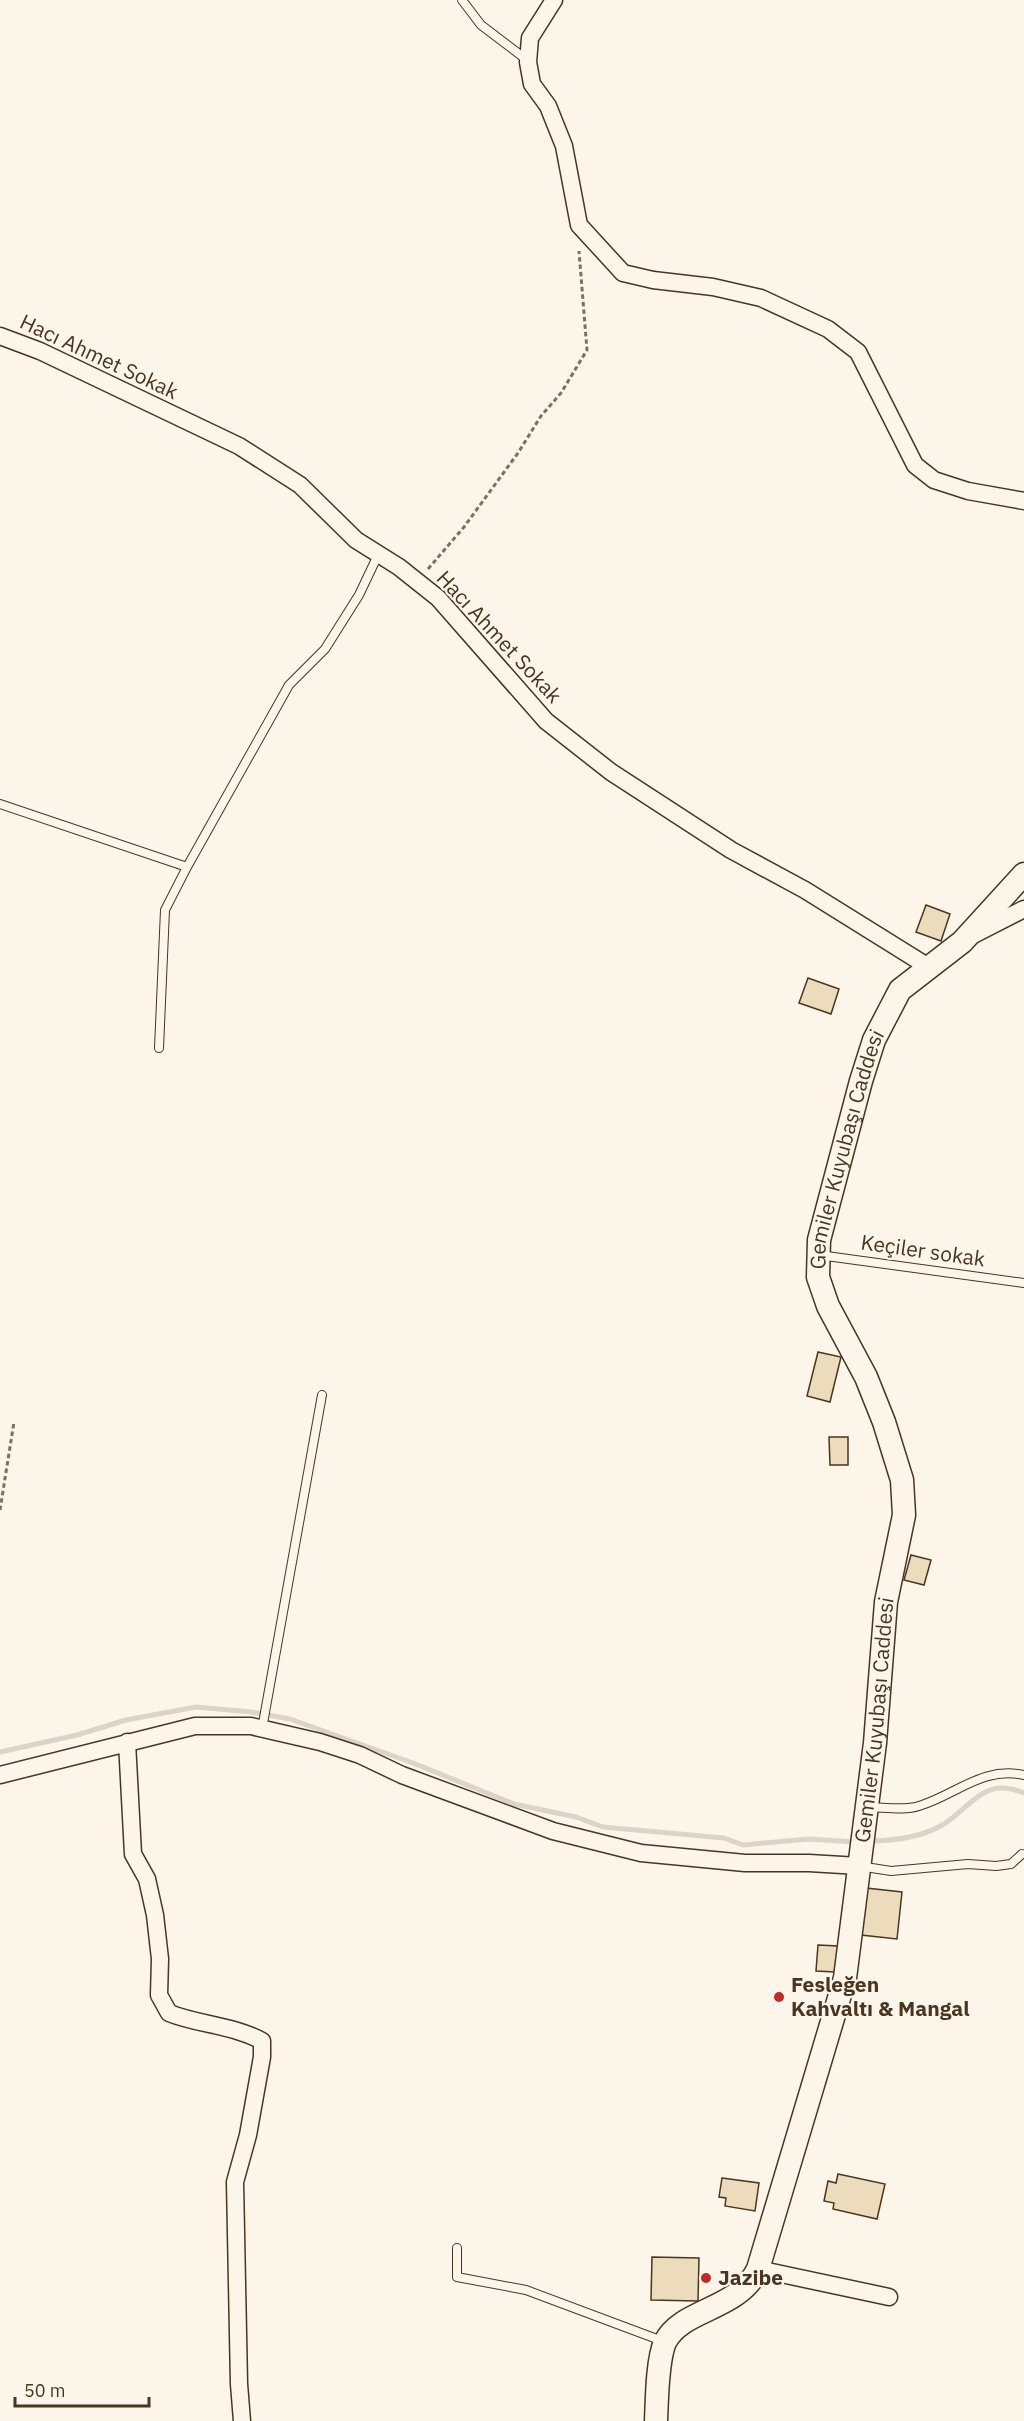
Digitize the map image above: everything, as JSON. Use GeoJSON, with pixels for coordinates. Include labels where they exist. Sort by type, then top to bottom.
{"type":"FeatureCollection","features":[{"type":"Feature","properties":{"kind":"street"},"geometry":{"type":"LineString","coordinates":[[554,0],[530,38],[528,62],[532,84],[548,106],[564,146],[579,225],[623,273],[653,280],[713,287],[761,298],[828,329],[858,352],[915,465],[934,480],[968,491],[1024,501]]}},
{"type":"Feature","properties":{"kind":"street","name":"Hacı Ahmet Sokak"},"geometry":{"type":"LineString","coordinates":[[0,336],[40,351],[239,446],[300,485],[356,540],[438,598],[546,721],[612,772],[731,850],[805,890],[927,966]]}},
{"type":"Feature","properties":{"kind":"street"},"geometry":{"type":"LineString","coordinates":[[962,942],[1024,874]]}},
{"type":"Feature","properties":{"kind":"street"},"geometry":{"type":"LineString","coordinates":[[927,966],[962,942],[1024,909]]}},
{"type":"Feature","properties":{"kind":"street","name":"Gemiler Kuyubaşı Caddesi"},"geometry":{"type":"LineString","coordinates":[[666,2342],[675,2329],[741,2292],[752,2282],[758,2269],[845,1978],[867,1807],[886,1602],[904,1515],[904,1497],[896,1456],[884,1422],[866,1377],[828,1306],[818,1277],[817,1255],[861,1081],[874,1040],[900,990],[927,966]]}},
{"type":"Feature","properties":{"kind":"street"},"geometry":{"type":"LineString","coordinates":[[0,1775],[195,1726],[263,1728],[360,1755],[402,1775],[553,1831],[641,1853],[745,1863],[860,1863]]}},
{"type":"Feature","properties":{"kind":"street"},"geometry":{"type":"LineString","coordinates":[[127,1742],[133,1854],[147,1879],[155,1915],[160,1959],[159,1995],[169,2013],[187,2020],[244,2031],[262,2040],[262,2057],[248,2136],[235,2182],[239,2384],[242,2421]]}},
{"type":"Feature","properties":{"kind":"street"},"geometry":{"type":"LineString","coordinates":[[758,2269],[889,2297]]}},
{"type":"Feature","properties":{"kind":"street"},"geometry":{"type":"LineString","coordinates":[[656,2421],[662,2356],[666,2342]]}},
{"type":"Feature","properties":{"kind":"lane"},"geometry":{"type":"LineString","coordinates":[[462,0],[481,25],[528,62]]}},
{"type":"Feature","properties":{"kind":"lane"},"geometry":{"type":"LineString","coordinates":[[159,1048],[165,910],[289,686],[325,649],[359,594],[378,555]]}},
{"type":"Feature","properties":{"kind":"lane"},"geometry":{"type":"LineString","coordinates":[[0,804],[187,867]]}},
{"type":"Feature","properties":{"kind":"lane","name":"Keçiler sokak"},"geometry":{"type":"LineString","coordinates":[[817,1255],[1024,1283]]}},
{"type":"Feature","properties":{"kind":"lane"},"geometry":{"type":"LineString","coordinates":[[263,1728],[322,1395]]}},
{"type":"Feature","properties":{"kind":"lane"},"geometry":{"type":"LineString","coordinates":[[867,1807],[915,1808],[939,1799],[967,1782],[996,1772],[1024,1775]]}},
{"type":"Feature","properties":{"kind":"lane"},"geometry":{"type":"LineString","coordinates":[[860,1863],[891,1871],[968,1864],[996,1866],[1011,1864],[1022,1854]]}},
{"type":"Feature","properties":{"kind":"lane"},"geometry":{"type":"LineString","coordinates":[[457,2248],[457,2277],[526,2290],[666,2342]]}},
{"type":"Feature","properties":{"kind":"path"},"geometry":{"type":"LineString","coordinates":[[417,581],[464,527],[518,453],[541,416],[561,393],[587,350],[580,283],[579,225]]}},
{"type":"Feature","properties":{"kind":"path"},"geometry":{"type":"LineString","coordinates":[[0,1510],[14,1422]]}},
{"type":"Feature","properties":{"kind":"building"},"geometry":{"type":"Polygon","coordinates":[[[926,905],[950,914],[941,941],[916,932],[926,905]]]}},
{"type":"Feature","properties":{"kind":"building"},"geometry":{"type":"Polygon","coordinates":[[[808,978],[839,989],[831,1014],[799,1003],[808,978]]]}},
{"type":"Feature","properties":{"kind":"building"},"geometry":{"type":"Polygon","coordinates":[[[818,1352],[841,1357],[830,1402],[807,1396],[818,1352]]]}},
{"type":"Feature","properties":{"kind":"building"},"geometry":{"type":"Polygon","coordinates":[[[829,1437],[848,1437],[848,1465],[830,1465],[829,1437]]]}},
{"type":"Feature","properties":{"kind":"building"},"geometry":{"type":"Polygon","coordinates":[[[911,1555],[931,1560],[924,1585],[904,1580],[911,1555]]]}},
{"type":"Feature","properties":{"kind":"building"},"geometry":{"type":"Polygon","coordinates":[[[866,1888],[902,1892],[897,1939],[861,1935],[866,1888]]]}},
{"type":"Feature","properties":{"kind":"building"},"geometry":{"type":"Polygon","coordinates":[[[818,1945],[838,1946],[835,1972],[816,1971],[818,1945]]]}},
{"type":"Feature","properties":{"kind":"building"},"geometry":{"type":"Polygon","coordinates":[[[838,2174],[885,2184],[877,2219],[833,2209],[834,2203],[824,2201],[828,2181],[836,2183],[838,2174]]]}},
{"type":"Feature","properties":{"kind":"building"},"geometry":{"type":"Polygon","coordinates":[[[722,2178],[759,2183],[755,2211],[725,2206],[726,2198],[719,2197],[722,2178]]]}},
{"type":"Feature","properties":{"kind":"building"},"geometry":{"type":"Polygon","coordinates":[[[652,2257],[699,2258],[698,2301],[651,2300],[652,2257]]]}},
{"type":"Feature","properties":{"kind":"waterway"},"geometry":{"type":"LineString","coordinates":[[0,1752],[77,1735],[126,1720],[196,1707],[251,1712],[290,1719],[413,1763],[514,1804],[576,1817],[603,1827],[724,1838],[743,1845],[809,1839],[855,1842]]}},
{"type":"Feature","properties":{"kind":"waterway"},"geometry":{"type":"LineString","coordinates":[[868,1841],[907,1838],[926,1833],[944,1824],[988,1791],[999,1788],[1024,1793]]}},
{"type":"Feature","properties":{"kind":"place","name":"Fesleğen Kahvaltı & Mangal"},"geometry":{"type":"Point","coordinates":[779,1997]}},
{"type":"Feature","properties":{"kind":"place","name":"Jazibe"},"geometry":{"type":"Point","coordinates":[706,2278]}}]}
